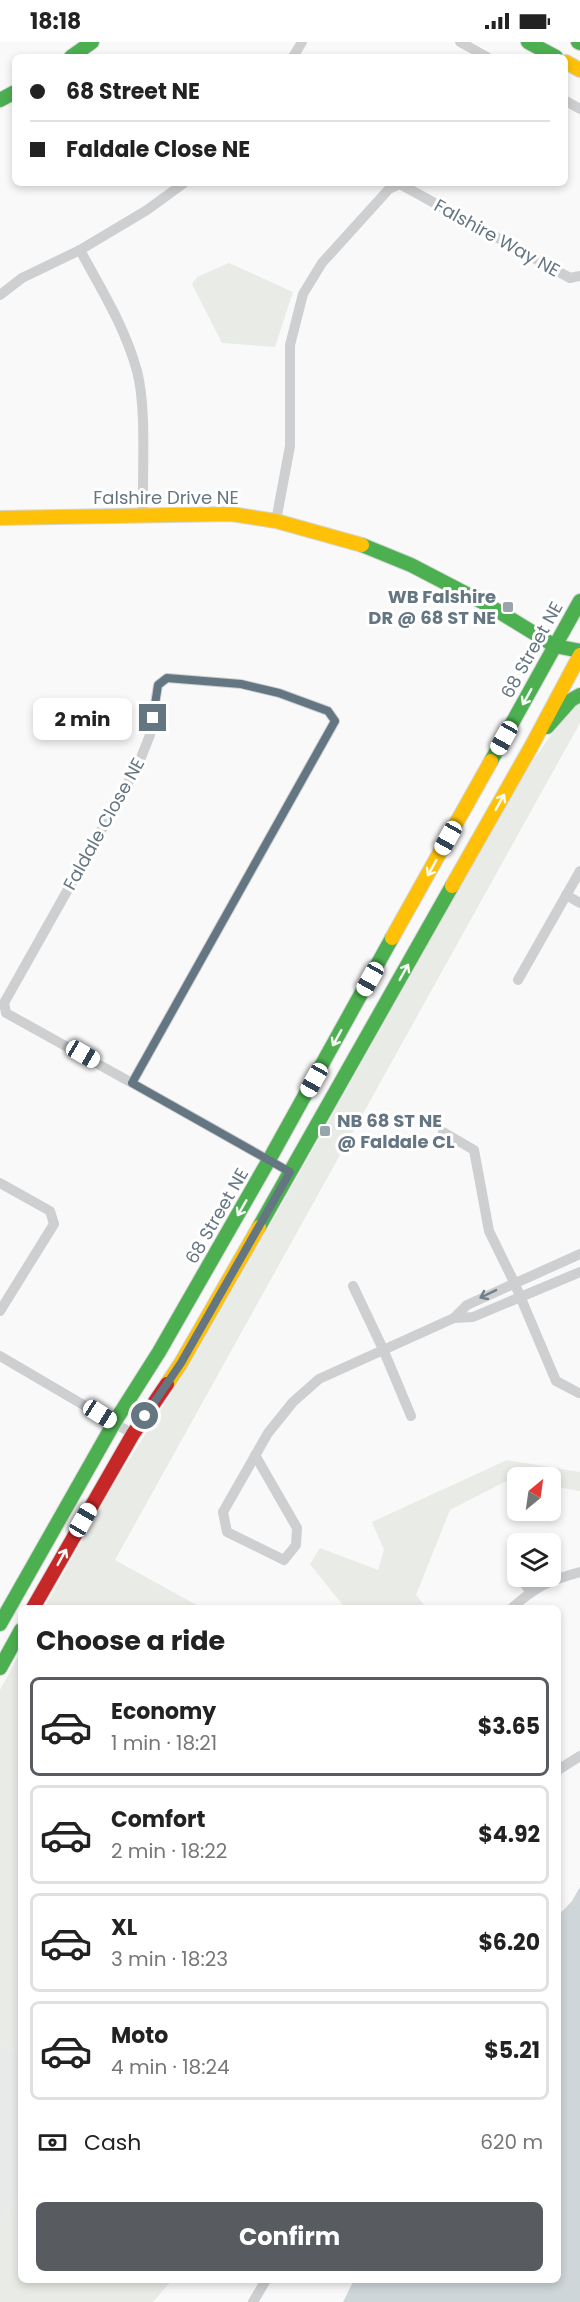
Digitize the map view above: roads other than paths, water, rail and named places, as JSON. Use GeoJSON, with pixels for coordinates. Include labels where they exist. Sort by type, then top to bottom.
{"type":"FeatureCollection","features":[{"type":"Feature","properties":{"kind":"main road"},"geometry":{"type":"LineString","coordinates":[[75,54],[92,42]]}},
{"type":"Feature","properties":{"kind":"main road"},"geometry":{"type":"LineString","coordinates":[[528,42],[550,54]]}},
{"type":"Feature","properties":{"kind":"main road","name":"Falshire Drive NE"},"geometry":{"type":"LineString","coordinates":[[0,518],[231,514],[276,521],[358,543],[411,565],[488,605],[555,646]]}},
{"type":"Feature","properties":{"kind":"main road","name":"68 Street NE"},"geometry":{"type":"LineString","coordinates":[[0,1624],[114,1423],[159,1352],[269,1160],[580,602]]}},
{"type":"Feature","properties":{"kind":"main road"},"geometry":{"type":"LineString","coordinates":[[35,1605],[133,1434],[181,1363],[576,671],[580,653],[555,646]]}},
{"type":"Feature","properties":{"kind":"main road"},"geometry":{"type":"LineString","coordinates":[[555,646],[576,671]]}},
{"type":"Feature","properties":{"kind":"main road"},"geometry":{"type":"LineString","coordinates":[[531,747],[563,709],[580,695]]}},
{"type":"Feature","properties":{"kind":"main road"},"geometry":{"type":"LineString","coordinates":[[0,1668],[18,1635]]}},
{"type":"Feature","properties":{"kind":"street"},"geometry":{"type":"LineString","coordinates":[[460,42],[482,54]]}},
{"type":"Feature","properties":{"kind":"street"},"geometry":{"type":"LineString","coordinates":[[0,296],[22,278],[80,250],[147,210],[180,186]]}},
{"type":"Feature","properties":{"kind":"street","name":"Falshire Way NE"},"geometry":{"type":"LineString","coordinates":[[276,521],[290,446],[290,345],[303,294],[322,263],[389,189],[396,186]]}},
{"type":"Feature","properties":{"kind":"street","name":"Falshire Way NE"},"geometry":{"type":"LineString","coordinates":[[404,186],[570,278],[580,276]]}},
{"type":"Feature","properties":{"kind":"street"},"geometry":{"type":"LineString","coordinates":[[80,250],[128,343],[137,373],[142,415],[142,514]]}},
{"type":"Feature","properties":{"kind":"street","name":"Faldale Close NE"},"geometry":{"type":"LineString","coordinates":[[132,1083],[335,721],[328,711],[279,693],[241,684],[167,678],[158,685],[150,735],[138,765],[4,1003],[6,1012],[132,1083],[269,1160],[290,1172]]}},
{"type":"Feature","properties":{"kind":"street"},"geometry":{"type":"LineString","coordinates":[[518,980],[580,871]]}},
{"type":"Feature","properties":{"kind":"street"},"geometry":{"type":"LineString","coordinates":[[567,895],[580,903]]}},
{"type":"Feature","properties":{"kind":"street"},"geometry":{"type":"LineString","coordinates":[[443,1132],[474,1150],[489,1231],[518,1289],[556,1381],[579,1393]]}},
{"type":"Feature","properties":{"kind":"street"},"geometry":{"type":"LineString","coordinates":[[0,1183],[50,1210],[54,1224],[0,1311]]}},
{"type":"Feature","properties":{"kind":"street"},"geometry":{"type":"LineString","coordinates":[[255,1455],[297,1528],[296,1545],[284,1560],[227,1532],[223,1512],[255,1455],[268,1433],[293,1402],[319,1379],[383,1348],[454,1318],[473,1317],[580,1254]]}},
{"type":"Feature","properties":{"kind":"street"},"geometry":{"type":"LineString","coordinates":[[454,1318],[467,1305],[580,1272]]}},
{"type":"Feature","properties":{"kind":"street"},"geometry":{"type":"LineString","coordinates":[[353,1286],[383,1348],[411,1416]]}},
{"type":"Feature","properties":{"kind":"street"},"geometry":{"type":"LineString","coordinates":[[0,1356],[133,1434]]}},
{"type":"Feature","properties":{"kind":"street"},"geometry":{"type":"LineString","coordinates":[[515,1605],[530,1591],[549,1581],[580,1572]]}},
{"type":"Feature","properties":{"kind":"street"},"geometry":{"type":"LineString","coordinates":[[527,1587],[530,1591]]}},
{"type":"Feature","properties":{"kind":"street"},"geometry":{"type":"LineString","coordinates":[[561,1768],[580,1756]]}},
{"type":"Feature","properties":{"kind":"street"},"geometry":{"type":"LineString","coordinates":[[253,2302],[264,2283]]}},
{"type":"Feature","properties":{"kind":"place","name":"WB Falshire DR @ 68 ST NE"},"geometry":{"type":"Point","coordinates":[508,607]}},
{"type":"Feature","properties":{"kind":"place","name":"NB 68 ST NE @ Faldale CL"},"geometry":{"type":"Point","coordinates":[325,1131]}}]}
